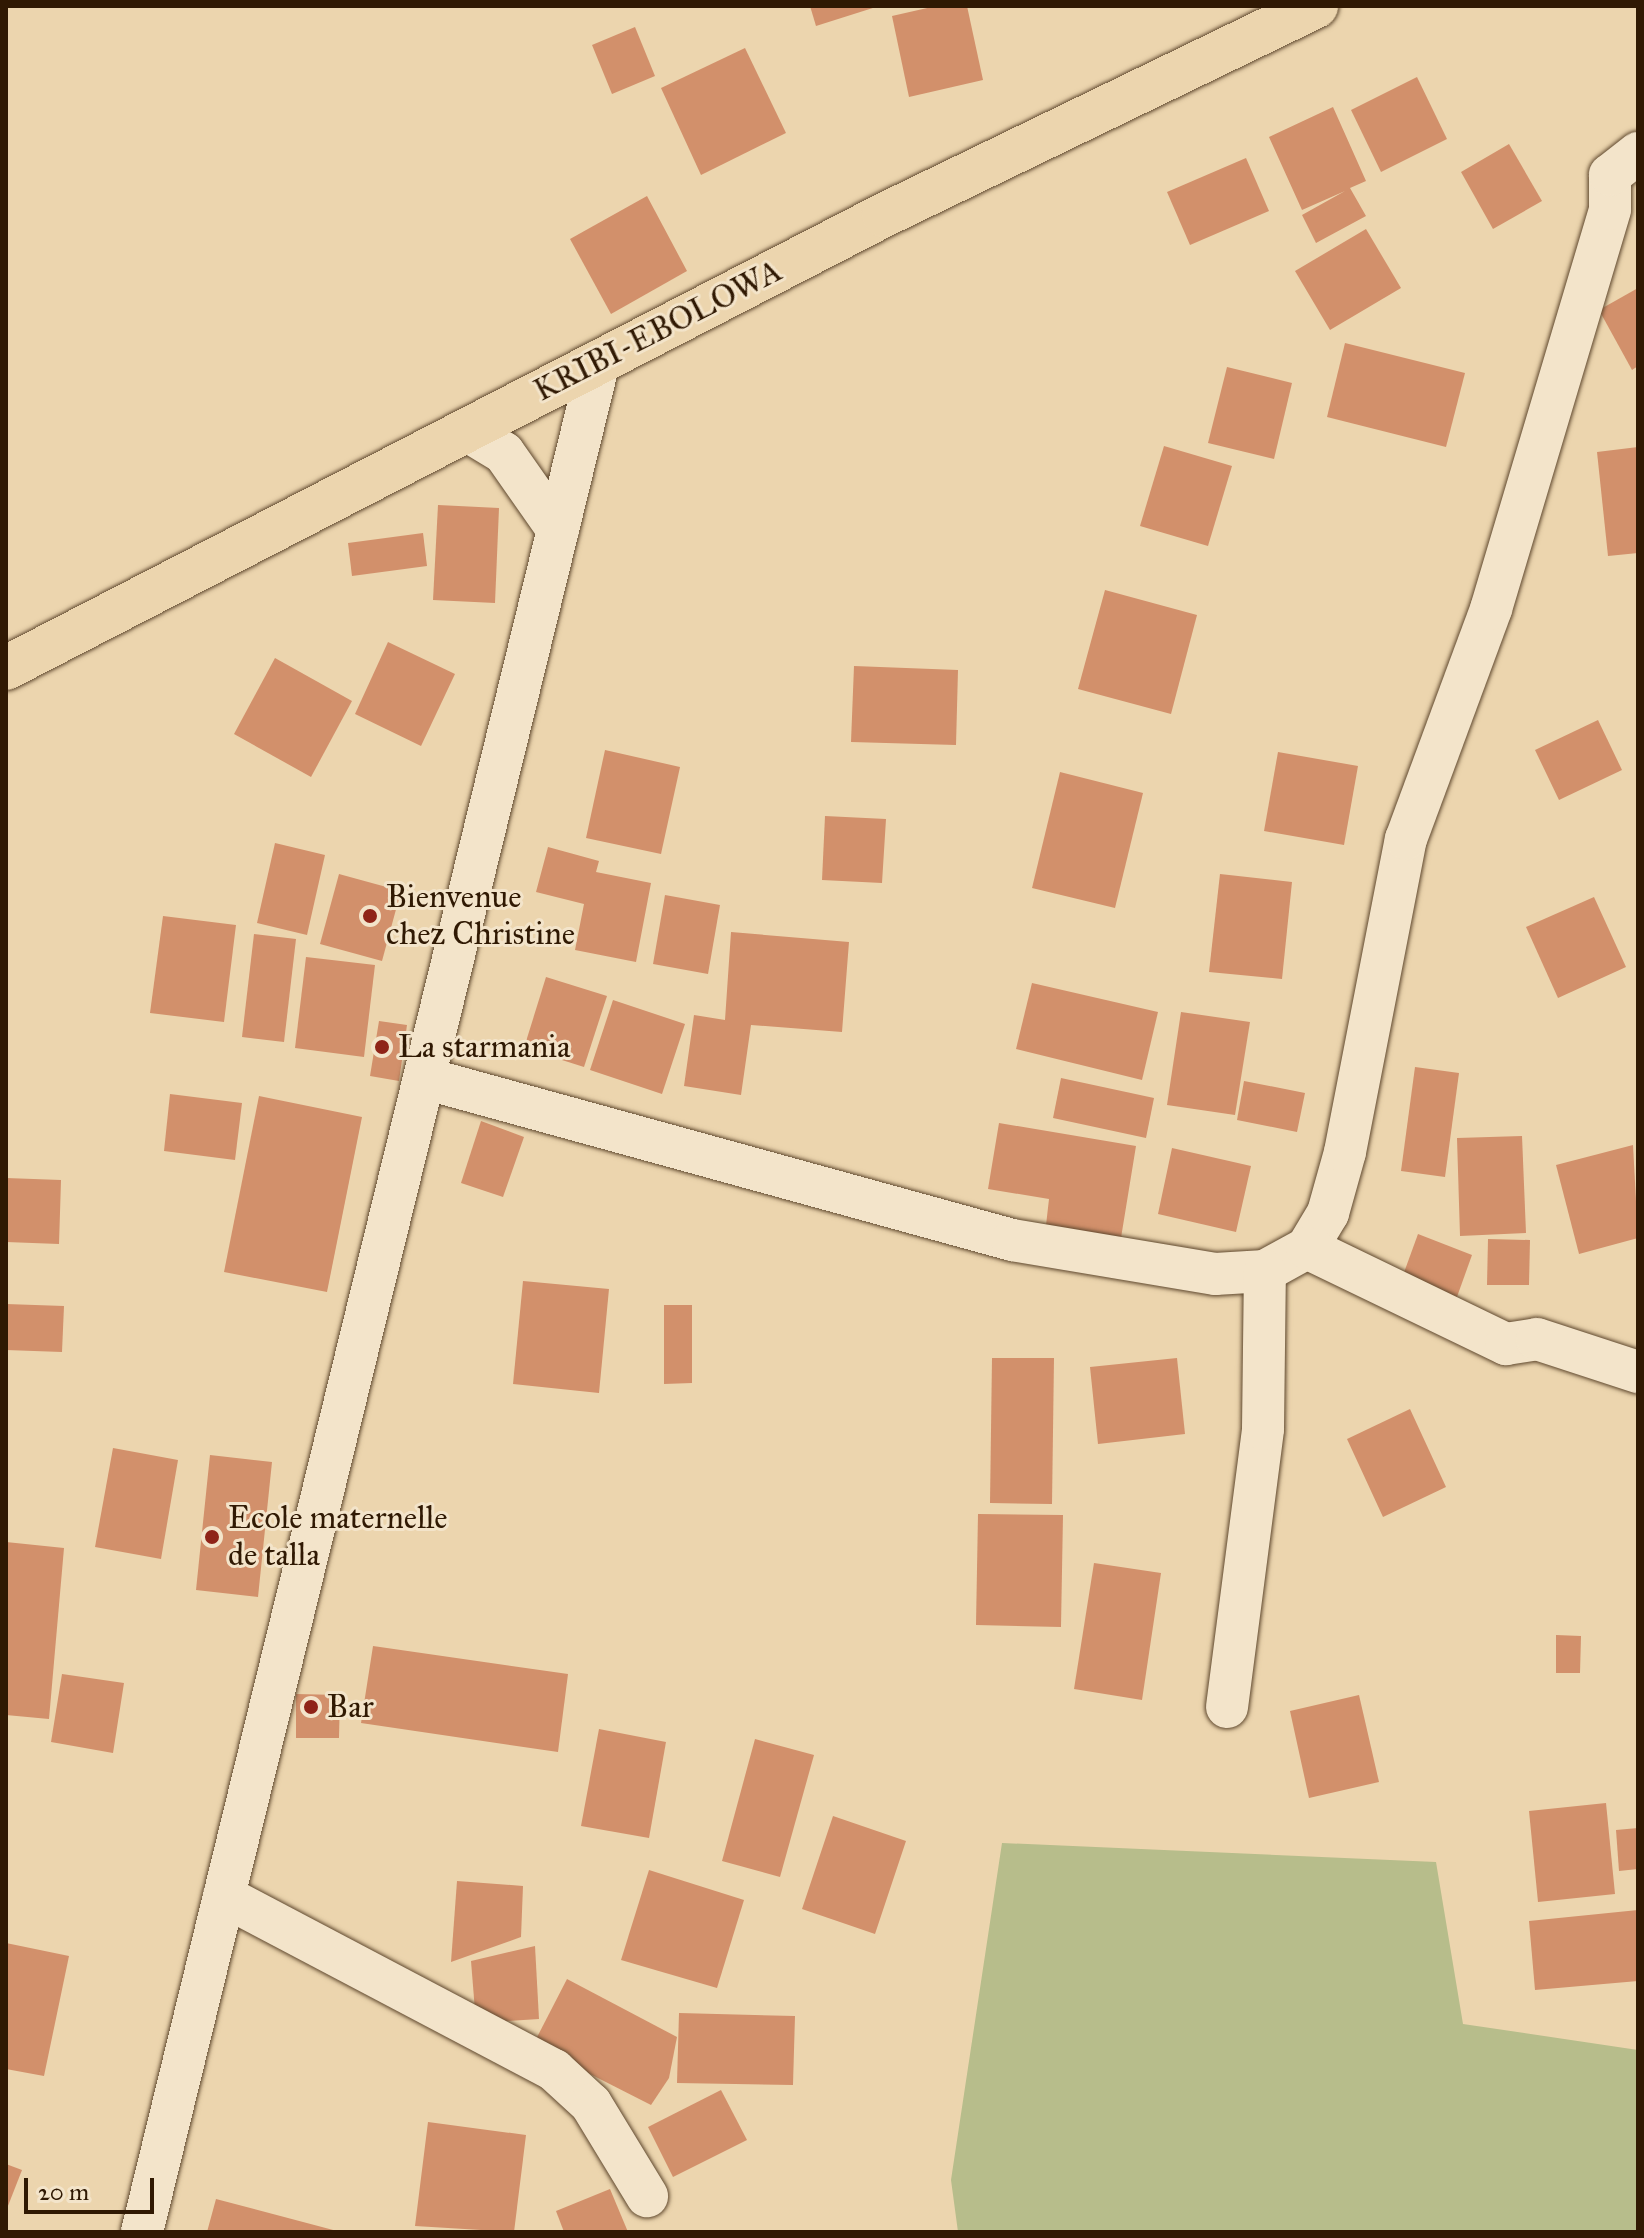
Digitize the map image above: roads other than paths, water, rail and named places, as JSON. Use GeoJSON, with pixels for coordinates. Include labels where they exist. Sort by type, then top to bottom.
{"type":"FeatureCollection","features":[{"type":"Feature","properties":{"kind":"highway","name":"KRIBI-EBOLOWA"},"geometry":{"type":"LineString","coordinates":[[6,668],[599,361],[1316,6]]}},
{"type":"Feature","properties":{"kind":"street"},"geometry":{"type":"LineString","coordinates":[[424,1078],[1012,1240],[1215,1274],[1265,1271],[1307,1248],[1328,1213],[1345,1152],[1406,839],[1491,609],[1610,209],[1610,175],[1638,153]]}},
{"type":"Feature","properties":{"kind":"street"},"geometry":{"type":"LineString","coordinates":[[142,2232],[599,361]]}},
{"type":"Feature","properties":{"kind":"street"},"geometry":{"type":"LineString","coordinates":[[466,430],[504,453],[558,530]]}},
{"type":"Feature","properties":{"kind":"street"},"geometry":{"type":"LineString","coordinates":[[1307,1248],[1506,1344],[1537,1339],[1638,1372]]}},
{"type":"Feature","properties":{"kind":"street"},"geometry":{"type":"LineString","coordinates":[[1227,1707],[1263,1429],[1265,1271]]}},
{"type":"Feature","properties":{"kind":"street"},"geometry":{"type":"LineString","coordinates":[[224,1896],[554,2070],[591,2104],[647,2196]]}},
{"type":"Feature","properties":{"kind":"place","name":"Bienvenue chez Christine"},"geometry":{"type":"Point","coordinates":[370,916]}},
{"type":"Feature","properties":{"kind":"place","name":"La starmania"},"geometry":{"type":"Point","coordinates":[382,1047]}},
{"type":"Feature","properties":{"kind":"place","name":"Ecole maternelle de talla"},"geometry":{"type":"Point","coordinates":[212,1537]}},
{"type":"Feature","properties":{"kind":"place","name":"Bar"},"geometry":{"type":"Point","coordinates":[311,1707]}}]}
